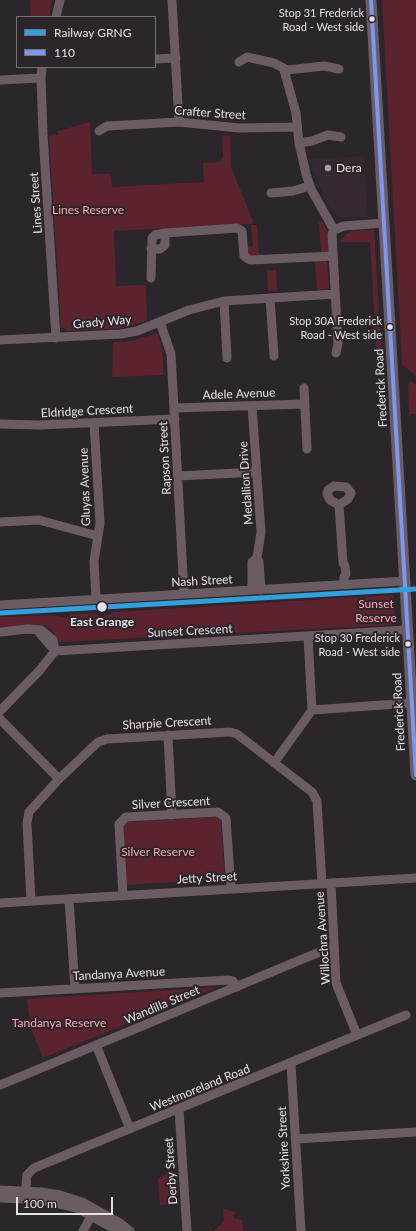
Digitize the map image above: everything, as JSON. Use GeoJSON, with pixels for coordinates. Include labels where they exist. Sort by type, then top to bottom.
{"type":"FeatureCollection","features":[{"type":"Feature","properties":{"kind":"main road","name":"Frederick Road"},"geometry":{"type":"LineString","coordinates":[[371,0],[416,773]]}},
{"type":"Feature","properties":{"kind":"street"},"geometry":{"type":"LineString","coordinates":[[56,16],[60,0]]}},
{"type":"Feature","properties":{"kind":"street"},"geometry":{"type":"LineString","coordinates":[[172,0],[179,122]]}},
{"type":"Feature","properties":{"kind":"street"},"geometry":{"type":"LineString","coordinates":[[239,62],[248,57],[274,64],[284,70],[324,66],[339,69]]}},
{"type":"Feature","properties":{"kind":"street"},"geometry":{"type":"LineString","coordinates":[[156,59],[176,58]]}},
{"type":"Feature","properties":{"kind":"street","name":"Lines Street"},"geometry":{"type":"LineString","coordinates":[[42,68],[41,78],[56,338]]}},
{"type":"Feature","properties":{"kind":"street"},"geometry":{"type":"LineString","coordinates":[[284,70],[296,113],[299,143],[310,186],[334,230],[332,234],[338,344],[336,353]]}},
{"type":"Feature","properties":{"kind":"street"},"geometry":{"type":"LineString","coordinates":[[0,80],[41,78]]}},
{"type":"Feature","properties":{"kind":"street","name":"Crafter Street"},"geometry":{"type":"LineString","coordinates":[[99,131],[107,126],[179,122],[239,128],[297,127]]}},
{"type":"Feature","properties":{"kind":"street"},"geometry":{"type":"LineString","coordinates":[[299,143],[312,141],[328,135],[342,137]]}},
{"type":"Feature","properties":{"kind":"street"},"geometry":{"type":"LineString","coordinates":[[271,193],[293,191],[310,186]]}},
{"type":"Feature","properties":{"kind":"street"},"geometry":{"type":"LineString","coordinates":[[334,230],[352,224],[384,223]]}},
{"type":"Feature","properties":{"kind":"street"},"geometry":{"type":"LineString","coordinates":[[151,278],[151,249],[160,249],[165,245],[165,233],[237,228],[242,231],[244,256],[250,260],[333,256]]}},
{"type":"Feature","properties":{"kind":"street","name":"Grady Way"},"geometry":{"type":"LineString","coordinates":[[0,340],[121,334],[136,331],[189,310],[224,301],[335,294]]}},
{"type":"Feature","properties":{"kind":"street"},"geometry":{"type":"LineString","coordinates":[[270,298],[274,356]]}},
{"type":"Feature","properties":{"kind":"street"},"geometry":{"type":"LineString","coordinates":[[224,301],[227,358]]}},
{"type":"Feature","properties":{"kind":"street","name":"Rapson Street"},"geometry":{"type":"LineString","coordinates":[[160,322],[171,354],[184,594]]}},
{"type":"Feature","properties":{"kind":"street"},"geometry":{"type":"LineString","coordinates":[[304,388],[307,449]]}},
{"type":"Feature","properties":{"kind":"street","name":"Adele Avenue"},"geometry":{"type":"LineString","coordinates":[[174,408],[305,404]]}},
{"type":"Feature","properties":{"kind":"street","name":"Medallion Drive"},"geometry":{"type":"LineString","coordinates":[[252,406],[261,532],[257,558],[252,562],[257,590]]}},
{"type":"Feature","properties":{"kind":"street","name":"Eldridge Crescent"},"geometry":{"type":"LineString","coordinates":[[0,424],[40,425],[175,419]]}},
{"type":"Feature","properties":{"kind":"street","name":"Gluyas Avenue"},"geometry":{"type":"LineString","coordinates":[[94,423],[100,523],[94,561],[96,599]]}},
{"type":"Feature","properties":{"kind":"street"},"geometry":{"type":"LineString","coordinates":[[178,476],[257,472]]}},
{"type":"Feature","properties":{"kind":"street"},"geometry":{"type":"LineString","coordinates":[[339,505],[343,563],[346,566],[344,581]]}},
{"type":"Feature","properties":{"kind":"street"},"geometry":{"type":"LineString","coordinates":[[0,522],[39,520],[98,536]]}},
{"type":"Feature","properties":{"kind":"street","name":"Nash Street"},"geometry":{"type":"LineString","coordinates":[[0,605],[257,590],[344,581],[405,580]]}},
{"type":"Feature","properties":{"kind":"street"},"geometry":{"type":"LineString","coordinates":[[0,632],[28,629],[37,630],[47,634],[53,640],[55,651],[40,670],[0,710]]}},
{"type":"Feature","properties":{"kind":"street","name":"Sunset Crescent"},"geometry":{"type":"LineString","coordinates":[[55,651],[407,630]]}},
{"type":"Feature","properties":{"kind":"street"},"geometry":{"type":"LineString","coordinates":[[274,763],[312,710],[308,636]]}},
{"type":"Feature","properties":{"kind":"street"},"geometry":{"type":"LineString","coordinates":[[312,710],[411,703]]}},
{"type":"Feature","properties":{"kind":"street"},"geometry":{"type":"LineString","coordinates":[[0,719],[59,779]]}},
{"type":"Feature","properties":{"kind":"street","name":"Sharpie Crescent"},"geometry":{"type":"LineString","coordinates":[[31,901],[27,823],[29,812],[59,779],[98,742],[107,739],[168,735],[230,732],[236,734],[312,792],[317,801],[327,884]]}},
{"type":"Feature","properties":{"kind":"street"},"geometry":{"type":"LineString","coordinates":[[168,735],[172,815]]}},
{"type":"Feature","properties":{"kind":"street","name":"Silver Crescent"},"geometry":{"type":"LineString","coordinates":[[123,896],[119,824],[126,818],[218,812],[226,818],[231,889]]}},
{"type":"Feature","properties":{"kind":"street","name":"Jetty Street"},"geometry":{"type":"LineString","coordinates":[[0,903],[416,878]]}},
{"type":"Feature","properties":{"kind":"street","name":"Willochra Avenue"},"geometry":{"type":"LineString","coordinates":[[327,884],[334,946],[336,983],[357,1035]]}},
{"type":"Feature","properties":{"kind":"street"},"geometry":{"type":"LineString","coordinates":[[69,899],[76,989]]}},
{"type":"Feature","properties":{"kind":"street","name":"Wandilla Street"},"geometry":{"type":"LineString","coordinates":[[0,1085],[334,946]]}},
{"type":"Feature","properties":{"kind":"street","name":"Tandanya Avenue"},"geometry":{"type":"LineString","coordinates":[[0,993],[229,980],[233,981],[237,986]]}},
{"type":"Feature","properties":{"kind":"street","name":"Westmoreland Road"},"geometry":{"type":"LineString","coordinates":[[25,1195],[27,1175],[34,1168],[291,1064],[406,1015]]}},
{"type":"Feature","properties":{"kind":"street"},"geometry":{"type":"LineString","coordinates":[[96,1046],[130,1129]]}},
{"type":"Feature","properties":{"kind":"street","name":"Yorkshire Street"},"geometry":{"type":"LineString","coordinates":[[291,1064],[300,1231]]}},
{"type":"Feature","properties":{"kind":"street","name":"Derby Street"},"geometry":{"type":"LineString","coordinates":[[179,1109],[187,1231]]}},
{"type":"Feature","properties":{"kind":"street"},"geometry":{"type":"LineString","coordinates":[[296,1139],[416,1132]]}},
{"type":"Feature","properties":{"kind":"street"},"geometry":{"type":"LineString","coordinates":[[0,1190],[25,1195]]}},
{"type":"Feature","properties":{"kind":"street"},"geometry":{"type":"LineString","coordinates":[[0,1198],[25,1195],[60,1195],[82,1202],[118,1231]]}},
{"type":"Feature","properties":{"kind":"street"},"geometry":{"type":"LineString","coordinates":[[83,1231],[94,1212]]}},
{"type":"Feature","properties":{"kind":"street"},"geometry":{"type":"LineString","coordinates":[[94,1212],[130,1231]]}},
{"type":"Feature","properties":{"kind":"shaded area"},"geometry":{"type":"Polygon","coordinates":[[[364,156],[368,217],[338,218],[329,207],[317,181],[310,159],[364,156]]]}},
{"type":"Feature","properties":{"kind":"green space"},"geometry":{"type":"Polygon","coordinates":[[[30,0],[52,0],[49,16],[31,16],[30,0]]]}},
{"type":"Feature","properties":{"kind":"green space"},"geometry":{"type":"Polygon","coordinates":[[[382,0],[416,0],[416,376],[402,364],[382,0]]]}},
{"type":"Feature","properties":{"kind":"green space","name":"Lines Reserve"},"geometry":{"type":"Polygon","coordinates":[[[90,122],[92,174],[111,174],[112,187],[204,182],[203,163],[220,162],[223,156],[222,135],[230,136],[231,167],[253,221],[252,224],[114,231],[116,286],[146,285],[147,321],[123,328],[68,331],[61,327],[49,136],[58,135],[58,131],[90,122]]]}},
{"type":"Feature","properties":{"kind":"green space"},"geometry":{"type":"Polygon","coordinates":[[[319,222],[323,222],[327,231],[329,250],[327,252],[321,252],[319,222]]]}},
{"type":"Feature","properties":{"kind":"green space"},"geometry":{"type":"Polygon","coordinates":[[[251,225],[257,225],[259,255],[249,256],[246,247],[253,246],[251,225]]]}},
{"type":"Feature","properties":{"kind":"green space"},"geometry":{"type":"Polygon","coordinates":[[[374,230],[382,363],[377,363],[370,242],[340,242],[346,234],[353,231],[374,230]]]}},
{"type":"Feature","properties":{"kind":"green space"},"geometry":{"type":"Polygon","coordinates":[[[327,260],[329,288],[317,290],[315,261],[327,260]]]}},
{"type":"Feature","properties":{"kind":"green space"},"geometry":{"type":"Polygon","coordinates":[[[267,270],[276,270],[277,291],[268,291],[267,270]]]}},
{"type":"Feature","properties":{"kind":"green space"},"geometry":{"type":"Polygon","coordinates":[[[157,333],[162,349],[164,375],[112,377],[113,342],[131,341],[157,333]]]}},
{"type":"Feature","properties":{"kind":"green space"},"geometry":{"type":"Polygon","coordinates":[[[410,381],[416,384],[416,414],[409,414],[408,385],[410,381]]]}},
{"type":"Feature","properties":{"kind":"green space","name":"Sunset Reserve"},"geometry":{"type":"Polygon","coordinates":[[[394,596],[395,622],[391,625],[62,642],[59,642],[52,630],[45,625],[0,627],[0,617],[52,615],[67,618],[70,614],[96,613],[99,616],[109,615],[114,612],[394,596]]]}},
{"type":"Feature","properties":{"kind":"green space","name":"Silver Reserve"},"geometry":{"type":"Polygon","coordinates":[[[217,817],[221,821],[225,879],[127,885],[124,826],[128,822],[217,817]]]}},
{"type":"Feature","properties":{"kind":"green space","name":"Tandanya Reserve"},"geometry":{"type":"Polygon","coordinates":[[[218,987],[43,1058],[31,1028],[27,999],[218,987]]]}},
{"type":"Feature","properties":{"kind":"green space"},"geometry":{"type":"Polygon","coordinates":[[[173,1171],[174,1203],[160,1205],[158,1178],[173,1171]]]}},
{"type":"Feature","properties":{"kind":"green space"},"geometry":{"type":"Polygon","coordinates":[[[223,1209],[235,1212],[233,1218],[242,1220],[243,1231],[214,1231],[224,1221],[223,1209]]]}},
{"type":"Feature","properties":{"kind":"rail line","name":"GRNG"},"geometry":{"type":"LineString","coordinates":[[0,613],[416,589]]}},
{"type":"Feature","properties":{"kind":"transit line","name":"110"},"geometry":{"type":"LineString","coordinates":[[371,0],[416,775]]}},
{"type":"Feature","properties":{"kind":"place","name":"Stop 31 Frederick Road - West side"},"geometry":{"type":"Point","coordinates":[372,19]}},
{"type":"Feature","properties":{"kind":"place","name":"Dera"},"geometry":{"type":"Point","coordinates":[328,168]}},
{"type":"Feature","properties":{"kind":"place","name":"Stop 30A Frederick Road - West side"},"geometry":{"type":"Point","coordinates":[390,327]}},
{"type":"Feature","properties":{"kind":"place","name":"East Grange"},"geometry":{"type":"Point","coordinates":[102,607]}},
{"type":"Feature","properties":{"kind":"place","name":"Stop 30 Frederick Road - West side"},"geometry":{"type":"Point","coordinates":[408,644]}}]}
